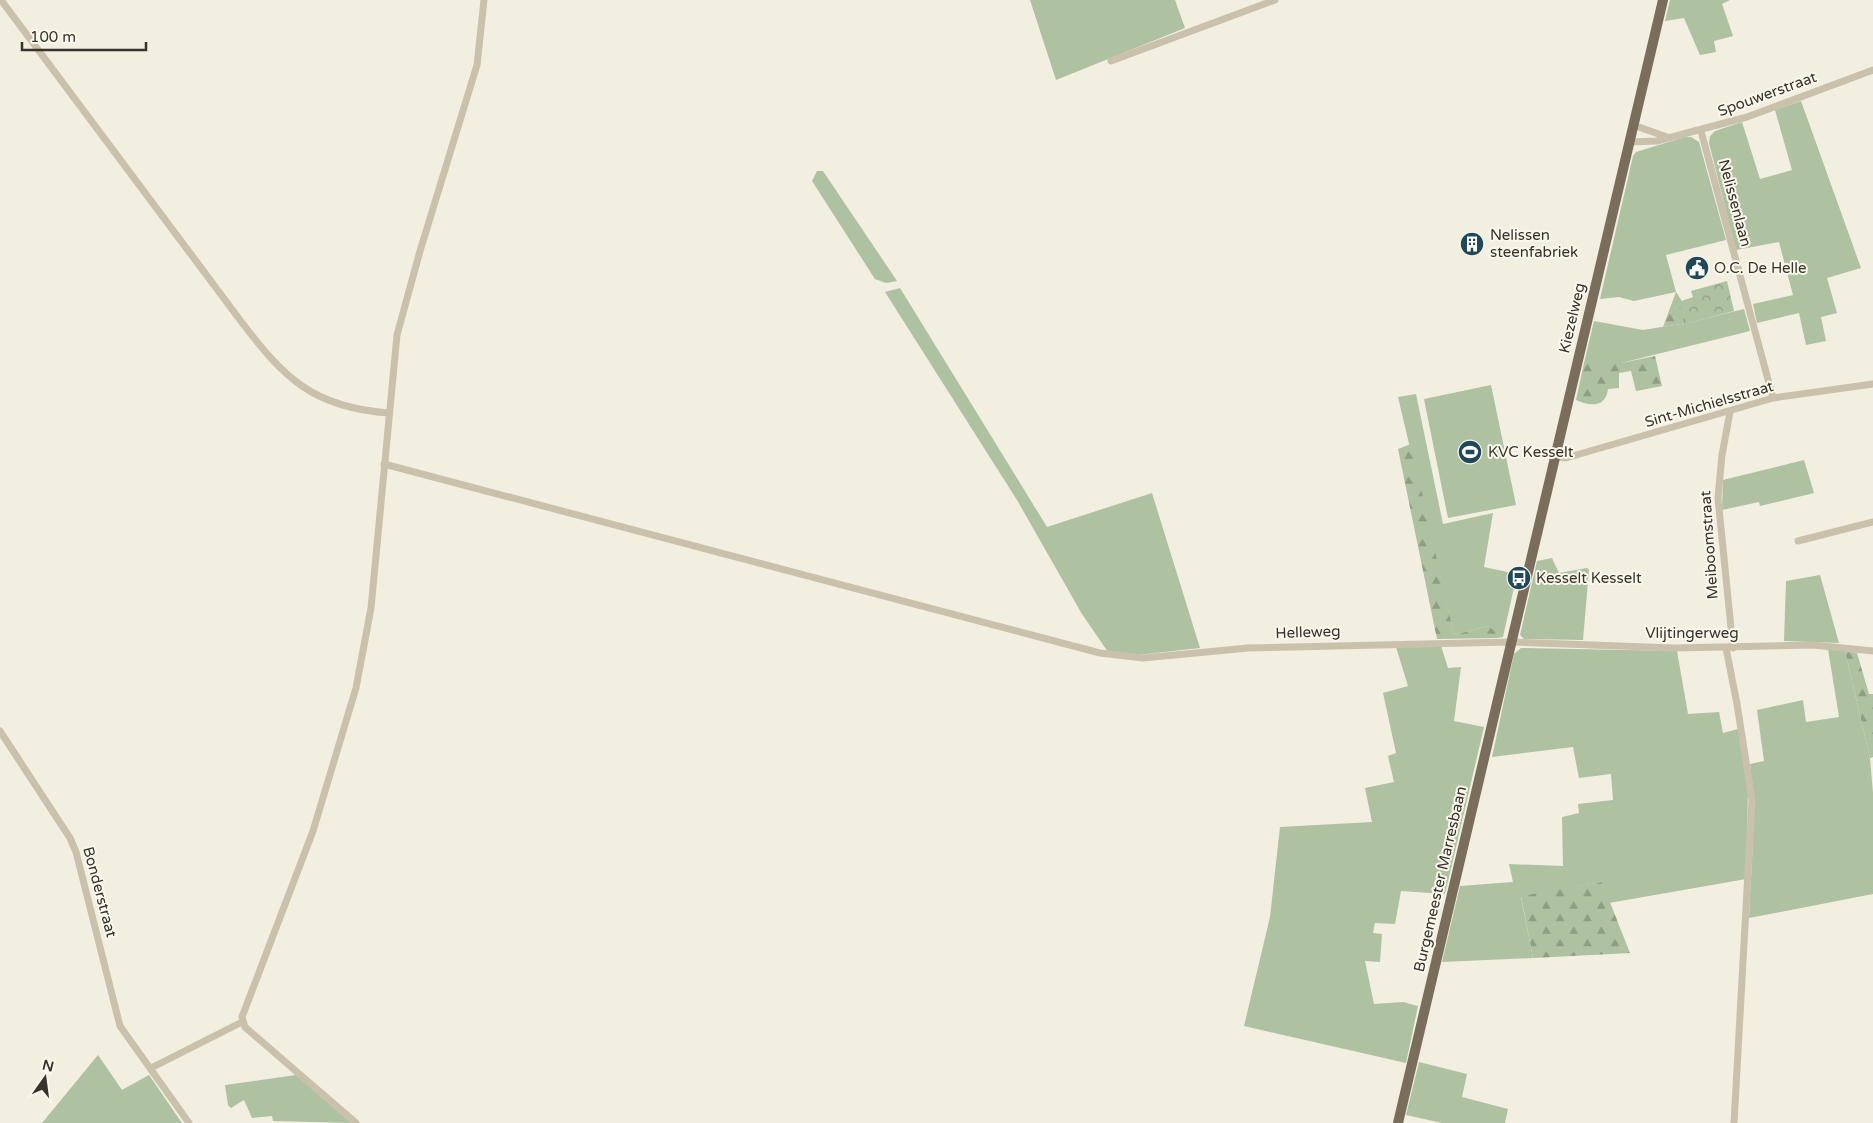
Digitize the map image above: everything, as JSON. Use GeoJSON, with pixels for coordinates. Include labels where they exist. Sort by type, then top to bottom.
{"type":"FeatureCollection","features":[{"type":"Feature","properties":{"kind":"main road","name":"Kiezelweg"},"geometry":{"type":"LineString","coordinates":[[1511,642],[1663,0]]}},
{"type":"Feature","properties":{"kind":"main road","name":"Burgemeester Marresbaan"},"geometry":{"type":"LineString","coordinates":[[1398,1123],[1511,642]]}},
{"type":"Feature","properties":{"kind":"street"},"geometry":{"type":"LineString","coordinates":[[1,0],[240,320],[279,368],[311,392],[338,404],[351,408],[388,413]]}},
{"type":"Feature","properties":{"kind":"street"},"geometry":{"type":"LineString","coordinates":[[151,1068],[242,1022],[313,831],[356,688],[371,608],[394,354],[402,316],[477,65],[484,0]]}},
{"type":"Feature","properties":{"kind":"street"},"geometry":{"type":"LineString","coordinates":[[1111,60],[1275,0]]}},
{"type":"Feature","properties":{"kind":"street","name":"Spouwerstraat"},"geometry":{"type":"LineString","coordinates":[[1630,142],[1657,141],[1667,137],[1701,131],[1747,117],[1873,70]]}},
{"type":"Feature","properties":{"kind":"street","name":"Spouwerstraat"},"geometry":{"type":"LineString","coordinates":[[1633,125],[1667,137]]}},
{"type":"Feature","properties":{"kind":"street","name":"Nelissenlaan"},"geometry":{"type":"LineString","coordinates":[[1701,131],[1773,398]]}},
{"type":"Feature","properties":{"kind":"street","name":"Sint-Michielsstraat"},"geometry":{"type":"LineString","coordinates":[[1555,457],[1566,458],[1773,398],[1873,384]]}},
{"type":"Feature","properties":{"kind":"street","name":"Meiboomstraat"},"geometry":{"type":"LineString","coordinates":[[1730,412],[1722,455],[1718,498],[1729,648],[1752,800],[1734,1123]]}},
{"type":"Feature","properties":{"kind":"street","name":"Helleweg"},"geometry":{"type":"LineString","coordinates":[[384,464],[1105,654],[1143,658],[1248,648],[1511,642]]}},
{"type":"Feature","properties":{"kind":"street"},"geometry":{"type":"LineString","coordinates":[[1798,541],[1873,522]]}},
{"type":"Feature","properties":{"kind":"street","name":"Vlijtingerweg"},"geometry":{"type":"LineString","coordinates":[[1511,642],[1729,648],[1813,645],[1873,651]]}},
{"type":"Feature","properties":{"kind":"street","name":"Bonderstraat"},"geometry":{"type":"LineString","coordinates":[[0,731],[70,838],[81,867],[120,1026],[189,1123]]}},
{"type":"Feature","properties":{"kind":"street"},"geometry":{"type":"LineString","coordinates":[[242,1022],[245,1027],[356,1123]]}},
{"type":"Feature","properties":{"kind":"green space"},"geometry":{"type":"Polygon","coordinates":[[[1030,0],[1175,0],[1185,28],[1056,80],[1030,0]]]}},
{"type":"Feature","properties":{"kind":"green space"},"geometry":{"type":"Polygon","coordinates":[[[1670,0],[1730,0],[1722,4],[1733,36],[1714,41],[1716,52],[1700,55],[1684,18],[1665,21],[1670,0]]]}},
{"type":"Feature","properties":{"kind":"green space"},"geometry":{"type":"Polygon","coordinates":[[[1801,101],[1861,268],[1827,278],[1837,313],[1821,317],[1826,341],[1806,345],[1799,313],[1757,323],[1753,304],[1793,295],[1779,242],[1736,250],[1709,143],[1710,136],[1715,131],[1742,122],[1760,179],[1792,170],[1775,110],[1801,101]]]}},
{"type":"Feature","properties":{"kind":"green space"},"geometry":{"type":"Polygon","coordinates":[[[1685,137],[1691,137],[1699,142],[1726,240],[1666,255],[1676,292],[1634,301],[1619,297],[1600,299],[1633,156],[1636,152],[1685,137]]]}},
{"type":"Feature","properties":{"kind":"green space"},"geometry":{"type":"Polygon","coordinates":[[[817,171],[823,171],[897,281],[886,283],[875,279],[812,181],[817,171]]]}},
{"type":"Feature","properties":{"kind":"green space"},"geometry":{"type":"Polygon","coordinates":[[[1727,281],[1734,311],[1684,324],[1679,302],[1693,297],[1691,291],[1727,281]]]}},
{"type":"Feature","properties":{"kind":"green space"},"geometry":{"type":"Polygon","coordinates":[[[900,288],[1047,527],[1152,493],[1200,648],[1137,655],[1108,652],[1082,614],[1017,500],[885,292],[900,288]]]}},
{"type":"Feature","properties":{"kind":"green space"},"geometry":{"type":"Polygon","coordinates":[[[1676,292],[1682,301],[1687,323],[1663,327],[1676,292]]]}},
{"type":"Feature","properties":{"kind":"green space"},"geometry":{"type":"Polygon","coordinates":[[[1744,309],[1750,331],[1621,363],[1584,363],[1594,321],[1643,330],[1687,323],[1744,309]]]}},
{"type":"Feature","properties":{"kind":"green space"},"geometry":{"type":"Polygon","coordinates":[[[1655,356],[1662,386],[1636,391],[1631,371],[1619,373],[1619,388],[1608,389],[1607,395],[1601,402],[1587,404],[1576,400],[1584,363],[1621,363],[1655,356]]]}},
{"type":"Feature","properties":{"kind":"green space","name":"KVC Kesselt"},"geometry":{"type":"Polygon","coordinates":[[[1491,385],[1516,505],[1448,518],[1424,399],[1491,385]]]}},
{"type":"Feature","properties":{"kind":"green space"},"geometry":{"type":"Polygon","coordinates":[[[1416,394],[1443,524],[1493,513],[1484,567],[1517,574],[1503,637],[1497,638],[1497,632],[1488,626],[1454,635],[1398,397],[1416,394]]]}},
{"type":"Feature","properties":{"kind":"green space"},"geometry":{"type":"Polygon","coordinates":[[[1411,444],[1454,635],[1488,626],[1497,632],[1497,638],[1437,639],[1398,449],[1411,444]]]}},
{"type":"Feature","properties":{"kind":"green space"},"geometry":{"type":"Polygon","coordinates":[[[1804,460],[1814,493],[1760,506],[1759,502],[1722,510],[1723,480],[1804,460]]]}},
{"type":"Feature","properties":{"kind":"green space"},"geometry":{"type":"Polygon","coordinates":[[[1552,558],[1559,573],[1587,568],[1589,570],[1583,640],[1524,639],[1520,635],[1537,561],[1552,558]]]}},
{"type":"Feature","properties":{"kind":"green space"},"geometry":{"type":"Polygon","coordinates":[[[1820,575],[1839,643],[1784,641],[1786,581],[1820,575]]]}},
{"type":"Feature","properties":{"kind":"green space"},"geometry":{"type":"Polygon","coordinates":[[[1441,646],[1448,668],[1461,667],[1454,721],[1484,727],[1445,894],[1401,891],[1395,924],[1375,923],[1373,933],[1382,934],[1380,962],[1365,961],[1374,1004],[1403,1002],[1418,1006],[1406,1063],[1244,1026],[1270,917],[1280,827],[1372,822],[1365,788],[1394,782],[1388,756],[1396,753],[1383,693],[1408,686],[1396,647],[1441,646]]]}},
{"type":"Feature","properties":{"kind":"green space"},"geometry":{"type":"Polygon","coordinates":[[[1521,648],[1677,651],[1688,714],[1719,712],[1723,733],[1738,729],[1748,793],[1746,879],[1609,903],[1602,882],[1521,897],[1533,958],[1442,962],[1460,886],[1513,882],[1509,864],[1563,866],[1562,817],[1579,813],[1578,804],[1613,800],[1611,774],[1579,778],[1573,747],[1492,757],[1514,654],[1521,648]]]}},
{"type":"Feature","properties":{"kind":"green space"},"geometry":{"type":"Polygon","coordinates":[[[1828,649],[1845,651],[1870,758],[1873,793],[1873,894],[1749,918],[1753,821],[1750,764],[1764,761],[1757,710],[1803,700],[1806,722],[1839,717],[1828,649]]]}},
{"type":"Feature","properties":{"kind":"green space"},"geometry":{"type":"Polygon","coordinates":[[[1845,651],[1857,653],[1869,694],[1873,694],[1873,757],[1870,758],[1845,651]]]}},
{"type":"Feature","properties":{"kind":"green space"},"geometry":{"type":"Polygon","coordinates":[[[1602,882],[1630,953],[1533,958],[1521,896],[1602,882]]]}},
{"type":"Feature","properties":{"kind":"green space"},"geometry":{"type":"Polygon","coordinates":[[[98,1055],[122,1090],[149,1075],[182,1123],[42,1123],[98,1055]]]}},
{"type":"Feature","properties":{"kind":"green space"},"geometry":{"type":"Polygon","coordinates":[[[1419,1062],[1467,1074],[1462,1097],[1508,1109],[1505,1123],[1442,1123],[1406,1115],[1419,1062]]]}},
{"type":"Feature","properties":{"kind":"green space"},"geometry":{"type":"Polygon","coordinates":[[[296,1075],[351,1123],[273,1121],[272,1116],[252,1118],[244,1100],[231,1108],[228,1105],[225,1085],[296,1075]]]}},
{"type":"Feature","properties":{"kind":"place","name":"Nelissen steenfabriek"},"geometry":{"type":"Point","coordinates":[1472,244]}},
{"type":"Feature","properties":{"kind":"place","name":"O.C. De Helle"},"geometry":{"type":"Point","coordinates":[1697,268]}},
{"type":"Feature","properties":{"kind":"place","name":"KVC Kesselt"},"geometry":{"type":"Point","coordinates":[1470,452]}},
{"type":"Feature","properties":{"kind":"place","name":"Kesselt Kesselt"},"geometry":{"type":"Point","coordinates":[1519,578]}}]}
